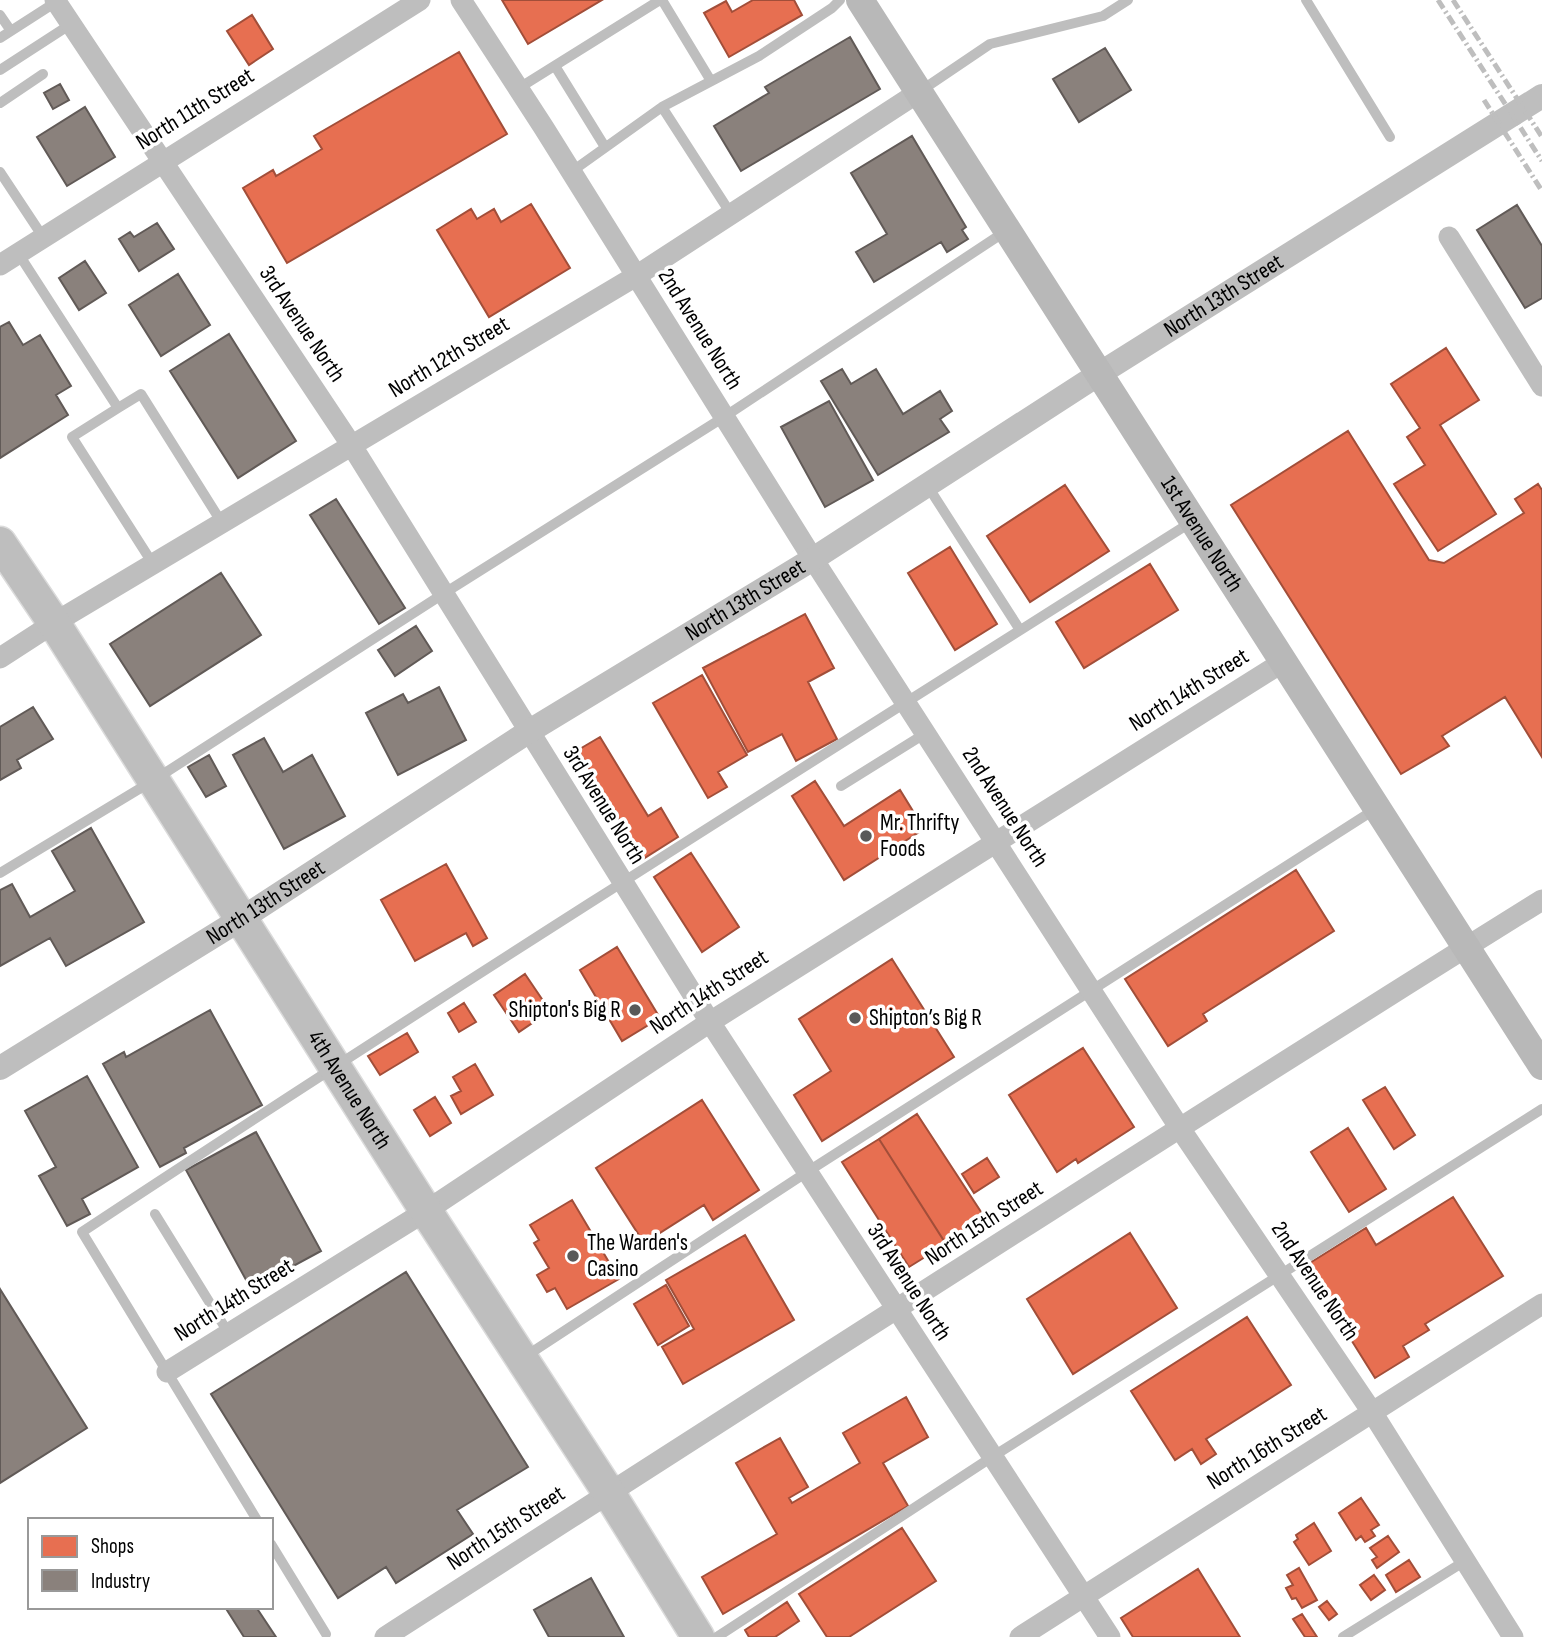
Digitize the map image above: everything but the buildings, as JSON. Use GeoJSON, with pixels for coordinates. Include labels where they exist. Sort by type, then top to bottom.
{"type":"FeatureCollection","features":[{"type":"Feature","properties":{"kind":"main road","name":"1st Avenue North"},"geometry":{"type":"LineString","coordinates":[[860,0],[1542,1066]]}},
{"type":"Feature","properties":{"kind":"main road","name":"4th Avenue North"},"geometry":{"type":"LineString","coordinates":[[0,542],[154,780],[426,1212],[609,1493],[698,1637]]}},
{"type":"Feature","properties":{"kind":"street","name":"North 11th Street"},"geometry":{"type":"LineString","coordinates":[[0,265],[420,0]]}},
{"type":"Feature","properties":{"kind":"street","name":"2nd Avenue North"},"geometry":{"type":"LineString","coordinates":[[461,0],[519,88],[813,559],[1179,1127],[1372,1412],[1513,1637]]}},
{"type":"Feature","properties":{"kind":"street","name":"3rd Avenue North"},"geometry":{"type":"LineString","coordinates":[[55,1],[352,446],[710,1022],[1110,1637]]}},
{"type":"Feature","properties":{"kind":"street","name":"North 12th Street"},"geometry":{"type":"LineString","coordinates":[[0,658],[54,623],[636,276],[919,92]]}},
{"type":"Feature","properties":{"kind":"street","name":"North 13th Street"},"geometry":{"type":"LineString","coordinates":[[0,1068],[242,919],[528,732],[813,559],[1099,374],[1542,96]]}},
{"type":"Feature","properties":{"kind":"street"},"geometry":{"type":"LineString","coordinates":[[1449,237],[1542,386]]}},
{"type":"Feature","properties":{"kind":"street","name":"North 14th Street"},"geometry":{"type":"LineString","coordinates":[[167,1372],[426,1212],[710,1022],[1283,662]]}},
{"type":"Feature","properties":{"kind":"street","name":"North 15th Street"},"geometry":{"type":"LineString","coordinates":[[385,1637],[897,1311],[1179,1127],[1542,900]]}},
{"type":"Feature","properties":{"kind":"street","name":"North 16th Street"},"geometry":{"type":"LineString","coordinates":[[1020,1637],[1542,1304]]}},
{"type":"Feature","properties":{"kind":"lane"},"geometry":{"type":"LineString","coordinates":[[519,88],[661,0],[711,80]]}},
{"type":"Feature","properties":{"kind":"lane"},"geometry":{"type":"LineString","coordinates":[[571,172],[662,107],[759,56],[840,0]]}},
{"type":"Feature","properties":{"kind":"lane"},"geometry":{"type":"LineString","coordinates":[[919,92],[990,44],[1103,16],[1128,0]]}},
{"type":"Feature","properties":{"kind":"lane"},"geometry":{"type":"LineString","coordinates":[[1306,0],[1390,137]]}},
{"type":"Feature","properties":{"kind":"lane"},"geometry":{"type":"LineString","coordinates":[[0,38],[55,1]]}},
{"type":"Feature","properties":{"kind":"lane"},"geometry":{"type":"LineString","coordinates":[[0,15],[10,31]]}},
{"type":"Feature","properties":{"kind":"lane"},"geometry":{"type":"LineString","coordinates":[[0,70],[71,24]]}},
{"type":"Feature","properties":{"kind":"lane"},"geometry":{"type":"LineString","coordinates":[[555,66],[605,147]]}},
{"type":"Feature","properties":{"kind":"lane"},"geometry":{"type":"LineString","coordinates":[[0,103],[43,74]]}},
{"type":"Feature","properties":{"kind":"lane"},"geometry":{"type":"LineString","coordinates":[[662,107],[731,214]]}},
{"type":"Feature","properties":{"kind":"lane"},"geometry":{"type":"LineString","coordinates":[[0,172],[43,237]]}},
{"type":"Feature","properties":{"kind":"lane"},"geometry":{"type":"LineString","coordinates":[[0,873],[154,780],[724,417],[1007,230]]}},
{"type":"Feature","properties":{"kind":"lane"},"geometry":{"type":"LineString","coordinates":[[18,253],[118,408]]}},
{"type":"Feature","properties":{"kind":"lane"},"geometry":{"type":"LineString","coordinates":[[153,564],[72,437],[141,394],[222,523]]}},
{"type":"Feature","properties":{"kind":"lane"},"geometry":{"type":"LineString","coordinates":[[927,485],[1020,629]]}},
{"type":"Feature","properties":{"kind":"lane"},"geometry":{"type":"LineString","coordinates":[[256,1518],[82,1232],[334,1066],[623,884],[905,701],[1193,521]]}},
{"type":"Feature","properties":{"kind":"lane"},"geometry":{"type":"LineString","coordinates":[[841,786],[926,733]]}},
{"type":"Feature","properties":{"kind":"lane"},"geometry":{"type":"LineString","coordinates":[[522,1360],[807,1172],[1377,808]]}},
{"type":"Feature","properties":{"kind":"lane"},"geometry":{"type":"LineString","coordinates":[[717,1637],[992,1457],[1542,1109]]}},
{"type":"Feature","properties":{"kind":"lane"},"geometry":{"type":"LineString","coordinates":[[155,1214],[229,1334]]}},
{"type":"Feature","properties":{"kind":"lane"},"geometry":{"type":"LineString","coordinates":[[273,1547],[326,1634]]}},
{"type":"Feature","properties":{"kind":"lane"},"geometry":{"type":"LineString","coordinates":[[1343,1637],[1465,1560]]}},
{"type":"Feature","properties":{"kind":"railway"},"geometry":{"type":"LineString","coordinates":[[1438,0],[1542,161]]}},
{"type":"Feature","properties":{"kind":"railway"},"geometry":{"type":"LineString","coordinates":[[1453,0],[1542,137]]}},
{"type":"Feature","properties":{"kind":"railway"},"geometry":{"type":"LineString","coordinates":[[1484,100],[1542,191]]}},
{"type":"Feature","properties":{"kind":"place","name":"Mr. Thrifty Foods"},"geometry":{"type":"Point","coordinates":[866,836]}},
{"type":"Feature","properties":{"kind":"place","name":"Shipton's Big R"},"geometry":{"type":"Point","coordinates":[635,1010]}},
{"type":"Feature","properties":{"kind":"place","name":"Shipton’s Big R"},"geometry":{"type":"Point","coordinates":[855,1018]}},
{"type":"Feature","properties":{"kind":"place","name":"The Warden's Casino"},"geometry":{"type":"Point","coordinates":[573,1256]}}]}
